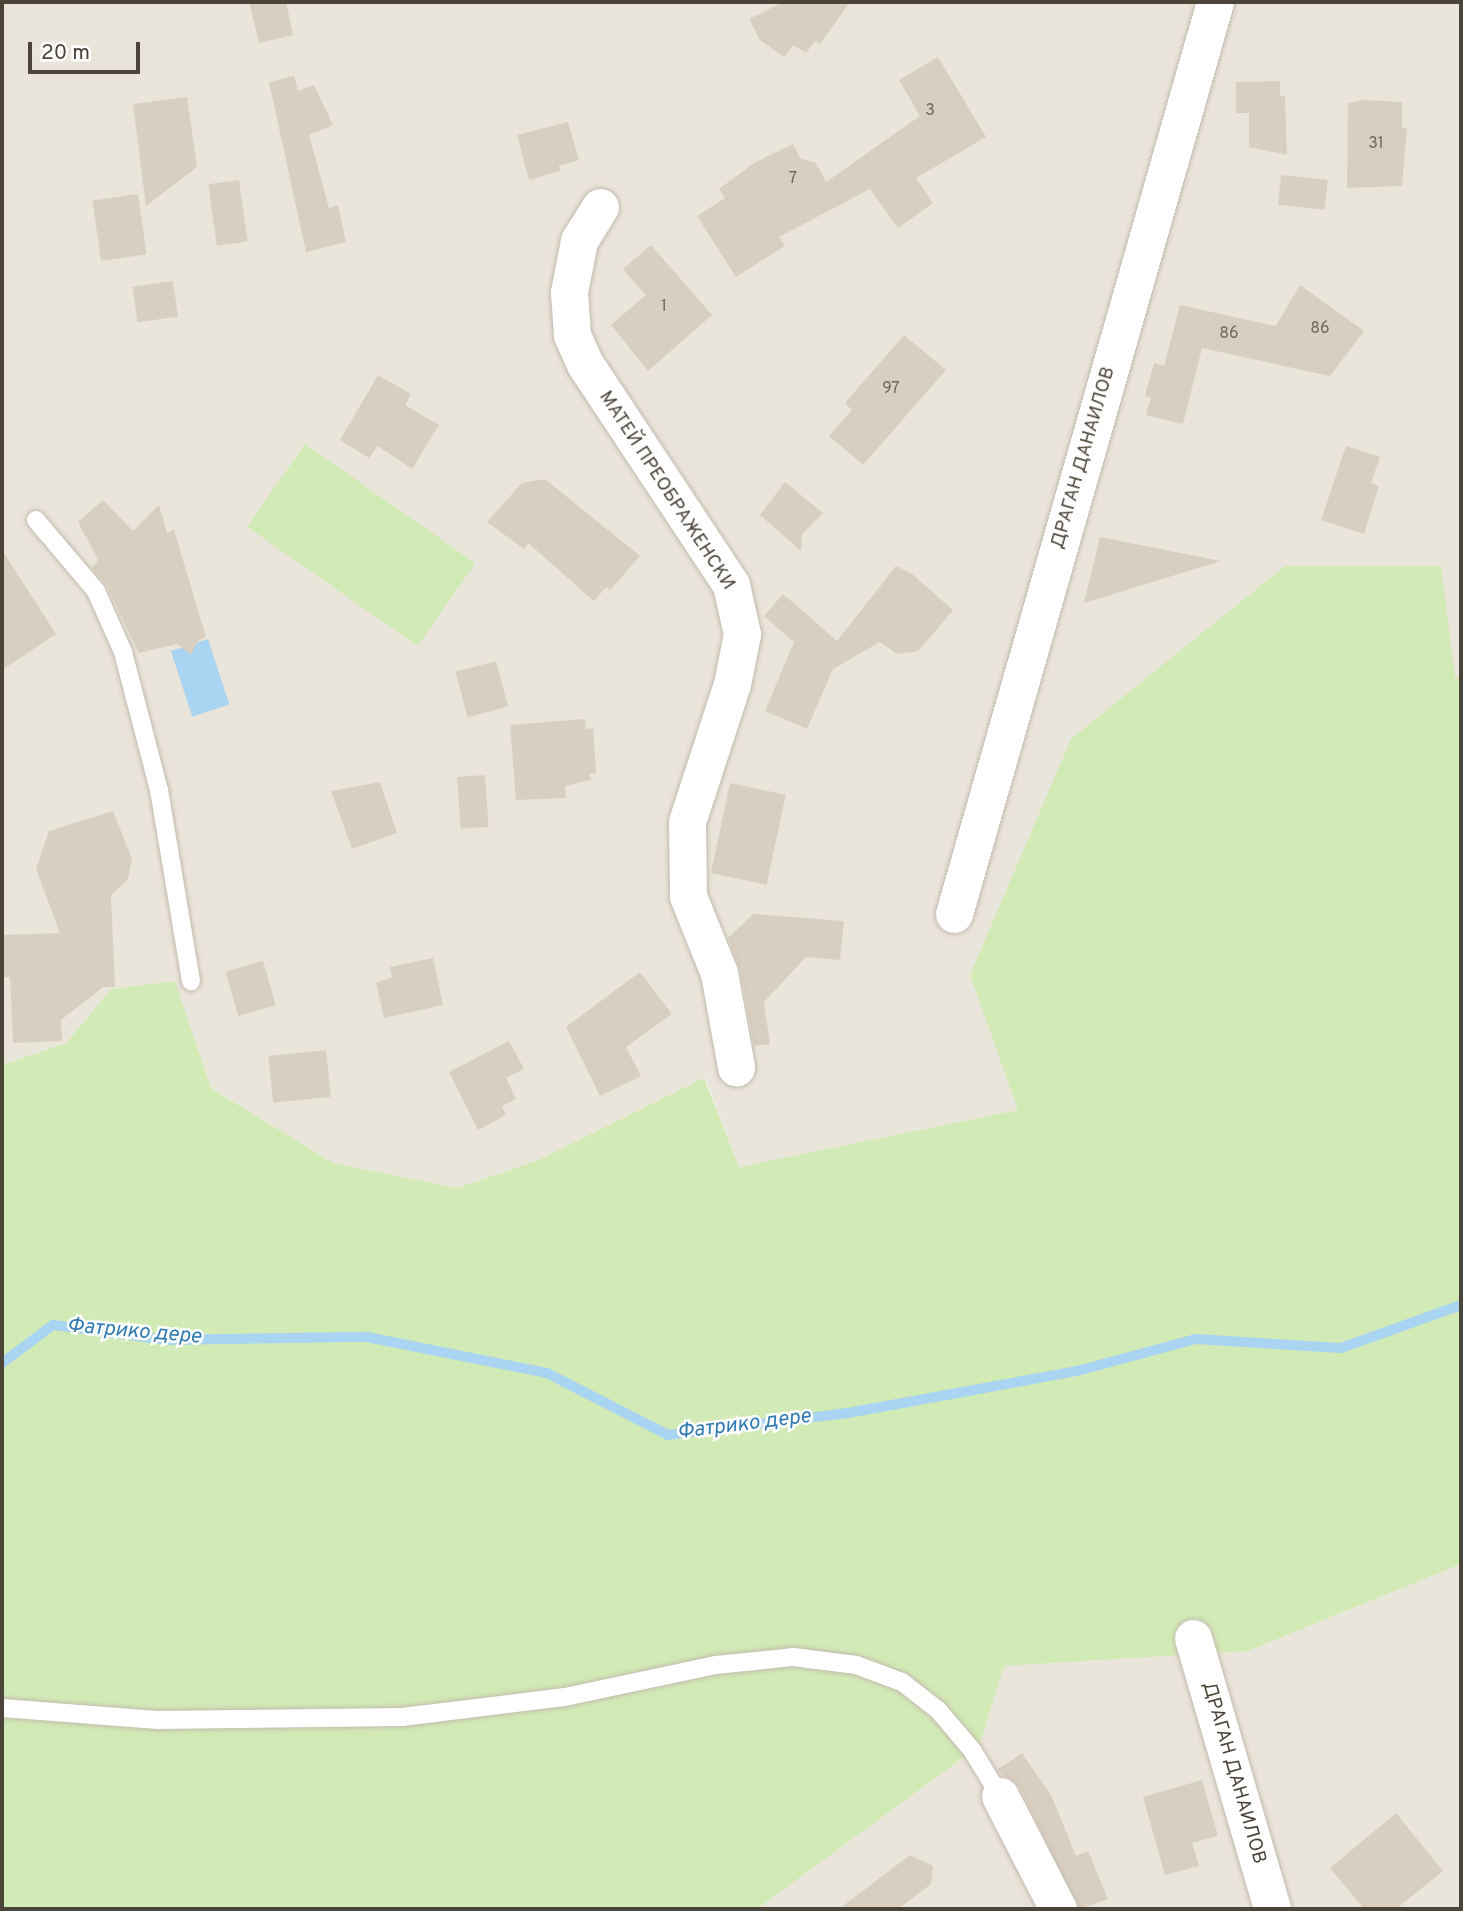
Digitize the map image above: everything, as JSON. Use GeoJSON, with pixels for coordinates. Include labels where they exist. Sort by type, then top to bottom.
{"type":"FeatureCollection","features":[{"type":"Feature","properties":{"kind":"street","name":"ДРАГАН ДАНАИЛОВ"},"geometry":{"type":"LineString","coordinates":[[954,914],[1214,2]]}},
{"type":"Feature","properties":{"kind":"street","name":"МАТЕЙ ПРЕОБРАЖЕНСКИ"},"geometry":{"type":"LineString","coordinates":[[600,207],[579,241],[569,292],[572,335],[585,364],[732,585],[742,634],[732,684],[687,822],[688,897],[719,973],[736,1067]]}},
{"type":"Feature","properties":{"kind":"street","name":"ДРАГАН ДАНАИЛОВ"},"geometry":{"type":"LineString","coordinates":[[1193,1638],[1272,1909]]}},
{"type":"Feature","properties":{"kind":"street"},"geometry":{"type":"LineString","coordinates":[[1000,1796],[1058,1909]]}},
{"type":"Feature","properties":{"kind":"lane"},"geometry":{"type":"LineString","coordinates":[[36,520],[96,591],[123,652],[159,790],[191,981]]}},
{"type":"Feature","properties":{"kind":"lane"},"geometry":{"type":"LineString","coordinates":[[2,1708],[158,1720],[402,1717],[565,1696],[716,1665],[793,1657],[856,1665],[902,1682],[938,1710],[972,1750],[1000,1796]]}},
{"type":"Feature","properties":{"kind":"shaded area"},"geometry":{"type":"Polygon","coordinates":[[[2,2],[1461,2],[1461,678],[970,975],[1019,1110],[739,1167],[705,1078],[536,1161],[457,1188],[333,1163],[210,1087],[175,981],[111,989],[66,1043],[2,1065],[2,2]]]}},
{"type":"Feature","properties":{"kind":"shaded area"},"geometry":{"type":"Polygon","coordinates":[[[1461,1564],[1461,1909],[757,1909],[979,1746],[1003,1666],[1248,1651],[1461,1564]]]}},
{"type":"Feature","properties":{"kind":"green space"},"geometry":{"type":"Polygon","coordinates":[[[305,444],[475,563],[417,646],[247,527],[305,444]]]}},
{"type":"Feature","properties":{"kind":"green space"},"geometry":{"type":"Polygon","coordinates":[[[1285,566],[1441,566],[1455,678],[1461,678],[1461,1564],[1248,1651],[1004,1666],[979,1746],[757,1909],[2,1909],[2,1065],[66,1043],[111,989],[175,981],[211,1088],[333,1163],[457,1188],[536,1161],[704,1078],[739,1167],[1018,1110],[970,975],[1071,739],[1285,566]]]}},
{"type":"Feature","properties":{"kind":"water"},"geometry":{"type":"Polygon","coordinates":[[[208,639],[229,705],[192,717],[171,651],[208,639]]]}},
{"type":"Feature","properties":{"kind":"building"},"geometry":{"type":"Polygon","coordinates":[[[249,2],[286,2],[293,35],[259,43],[249,2]]]}},
{"type":"Feature","properties":{"kind":"building"},"geometry":{"type":"Polygon","coordinates":[[[783,2],[850,2],[820,44],[815,41],[806,53],[793,45],[784,57],[760,40],[749,19],[783,2]]]}},
{"type":"Feature","properties":{"kind":"building"},"geometry":{"type":"Polygon","coordinates":[[[938,57],[986,137],[916,178],[933,203],[898,228],[870,189],[779,237],[785,246],[736,277],[697,216],[725,198],[719,189],[754,163],[793,144],[800,158],[816,163],[826,182],[920,116],[899,80],[938,57]]]}},
{"type":"Feature","properties":{"kind":"building"},"geometry":{"type":"Polygon","coordinates":[[[294,76],[298,91],[314,85],[333,125],[309,135],[329,208],[338,205],[346,242],[306,252],[269,82],[294,76]]]}},
{"type":"Feature","properties":{"kind":"building"},"geometry":{"type":"Polygon","coordinates":[[[1280,81],[1280,96],[1285,96],[1287,155],[1249,147],[1249,113],[1236,113],[1236,82],[1280,81]]]}},
{"type":"Feature","properties":{"kind":"building"},"geometry":{"type":"Polygon","coordinates":[[[187,97],[197,167],[146,206],[133,104],[187,97]]]}},
{"type":"Feature","properties":{"kind":"building"},"geometry":{"type":"Polygon","coordinates":[[[1362,100],[1402,102],[1402,128],[1407,128],[1402,186],[1347,188],[1348,103],[1362,100]]]}},
{"type":"Feature","properties":{"kind":"building"},"geometry":{"type":"Polygon","coordinates":[[[568,122],[579,160],[559,166],[560,171],[529,180],[517,135],[568,122]]]}},
{"type":"Feature","properties":{"kind":"building"},"geometry":{"type":"Polygon","coordinates":[[[1281,175],[1328,180],[1325,210],[1278,205],[1281,175]]]}},
{"type":"Feature","properties":{"kind":"building"},"geometry":{"type":"Polygon","coordinates":[[[239,180],[248,241],[217,246],[208,184],[239,180]]]}},
{"type":"Feature","properties":{"kind":"building"},"geometry":{"type":"Polygon","coordinates":[[[138,194],[146,254],[101,261],[92,200],[138,194]]]}},
{"type":"Feature","properties":{"kind":"building"},"geometry":{"type":"Polygon","coordinates":[[[651,245],[712,315],[648,371],[611,325],[646,295],[623,269],[651,245]]]}},
{"type":"Feature","properties":{"kind":"building"},"geometry":{"type":"Polygon","coordinates":[[[173,281],[178,317],[137,322],[132,287],[173,281]]]}},
{"type":"Feature","properties":{"kind":"building"},"geometry":{"type":"Polygon","coordinates":[[[1300,285],[1364,331],[1330,376],[1202,348],[1183,424],[1146,415],[1151,398],[1145,396],[1154,363],[1164,366],[1180,305],[1276,326],[1300,285]]]}},
{"type":"Feature","properties":{"kind":"building"},"geometry":{"type":"Polygon","coordinates":[[[904,335],[946,370],[863,465],[829,436],[852,410],[845,403],[904,335]]]}},
{"type":"Feature","properties":{"kind":"building"},"geometry":{"type":"Polygon","coordinates":[[[378,375],[411,394],[405,405],[439,425],[412,469],[378,446],[369,458],[340,440],[378,375]]]}},
{"type":"Feature","properties":{"kind":"building"},"geometry":{"type":"Polygon","coordinates":[[[1346,446],[1380,457],[1371,483],[1379,486],[1364,534],[1321,520],[1346,446]]]}},
{"type":"Feature","properties":{"kind":"building"},"geometry":{"type":"Polygon","coordinates":[[[545,479],[640,556],[610,590],[606,587],[594,601],[528,543],[524,549],[487,522],[522,483],[545,479]]]}},
{"type":"Feature","properties":{"kind":"building"},"geometry":{"type":"Polygon","coordinates":[[[785,482],[823,513],[802,534],[801,551],[760,515],[785,482]]]}},
{"type":"Feature","properties":{"kind":"building"},"geometry":{"type":"Polygon","coordinates":[[[103,500],[133,531],[159,505],[167,533],[174,530],[206,637],[199,640],[191,655],[177,644],[139,653],[107,586],[92,568],[98,560],[78,522],[103,500]]]}},
{"type":"Feature","properties":{"kind":"building"},"geometry":{"type":"Polygon","coordinates":[[[1100,537],[1221,561],[1084,603],[1100,537]]]}},
{"type":"Feature","properties":{"kind":"building"},"geometry":{"type":"Polygon","coordinates":[[[2,550],[56,634],[2,670],[2,550]]]}},
{"type":"Feature","properties":{"kind":"building"},"geometry":{"type":"Polygon","coordinates":[[[896,566],[911,573],[953,610],[918,651],[897,654],[880,642],[833,669],[807,729],[765,711],[794,642],[764,616],[783,594],[837,641],[896,566]]]}},
{"type":"Feature","properties":{"kind":"building"},"geometry":{"type":"Polygon","coordinates":[[[496,661],[508,706],[468,717],[455,672],[496,661]]]}},
{"type":"Feature","properties":{"kind":"building"},"geometry":{"type":"Polygon","coordinates":[[[585,719],[586,729],[593,728],[596,773],[589,774],[591,780],[565,786],[566,798],[516,800],[510,725],[585,719]]]}},
{"type":"Feature","properties":{"kind":"building"},"geometry":{"type":"Polygon","coordinates":[[[485,775],[489,827],[461,829],[457,777],[485,775]]]}},
{"type":"Feature","properties":{"kind":"building"},"geometry":{"type":"Polygon","coordinates":[[[380,782],[397,833],[352,849],[331,791],[380,782]]]}},
{"type":"Feature","properties":{"kind":"building"},"geometry":{"type":"Polygon","coordinates":[[[730,783],[786,795],[767,885],[711,873],[730,783]]]}},
{"type":"Feature","properties":{"kind":"building"},"geometry":{"type":"Polygon","coordinates":[[[113,811],[132,859],[128,879],[111,895],[115,987],[103,987],[61,1020],[62,1041],[13,1043],[10,977],[2,977],[2,935],[60,933],[36,869],[49,831],[113,811]]]}},
{"type":"Feature","properties":{"kind":"building"},"geometry":{"type":"Polygon","coordinates":[[[753,914],[844,921],[840,960],[806,957],[764,1002],[770,1044],[754,1046],[740,969],[728,938],[753,914]]]}},
{"type":"Feature","properties":{"kind":"building"},"geometry":{"type":"Polygon","coordinates":[[[433,958],[443,1005],[384,1018],[376,982],[392,978],[390,967],[433,958]]]}},
{"type":"Feature","properties":{"kind":"building"},"geometry":{"type":"Polygon","coordinates":[[[263,961],[276,1005],[238,1016],[226,972],[263,961]]]}},
{"type":"Feature","properties":{"kind":"building"},"geometry":{"type":"Polygon","coordinates":[[[640,972],[672,1014],[626,1047],[641,1076],[600,1096],[566,1027],[640,972]]]}},
{"type":"Feature","properties":{"kind":"building"},"geometry":{"type":"Polygon","coordinates":[[[509,1041],[524,1069],[506,1078],[516,1099],[502,1106],[506,1115],[478,1130],[449,1072],[509,1041]]]}},
{"type":"Feature","properties":{"kind":"building"},"geometry":{"type":"Polygon","coordinates":[[[326,1050],[331,1097],[273,1103],[268,1056],[326,1050]]]}},
{"type":"Feature","properties":{"kind":"building"},"geometry":{"type":"Polygon","coordinates":[[[1022,1753],[1051,1795],[1076,1856],[1088,1851],[1108,1899],[1079,1909],[1019,1786],[997,1770],[1022,1753]]]}},
{"type":"Feature","properties":{"kind":"building"},"geometry":{"type":"Polygon","coordinates":[[[1202,1780],[1218,1836],[1192,1843],[1199,1866],[1165,1875],[1143,1797],[1202,1780]]]}},
{"type":"Feature","properties":{"kind":"building"},"geometry":{"type":"Polygon","coordinates":[[[1396,1813],[1443,1871],[1396,1909],[1364,1909],[1330,1868],[1396,1813]]]}},
{"type":"Feature","properties":{"kind":"building"},"geometry":{"type":"Polygon","coordinates":[[[910,1855],[933,1866],[931,1884],[898,1909],[839,1909],[910,1855]]]}},
{"type":"Feature","properties":{"kind":"waterway","name":"Фатрико дере"},"geometry":{"type":"LineString","coordinates":[[2,1363],[53,1325],[166,1340],[367,1337],[547,1373],[668,1435],[848,1413],[1077,1371],[1196,1339],[1341,1348],[1461,1305]]}}]}
